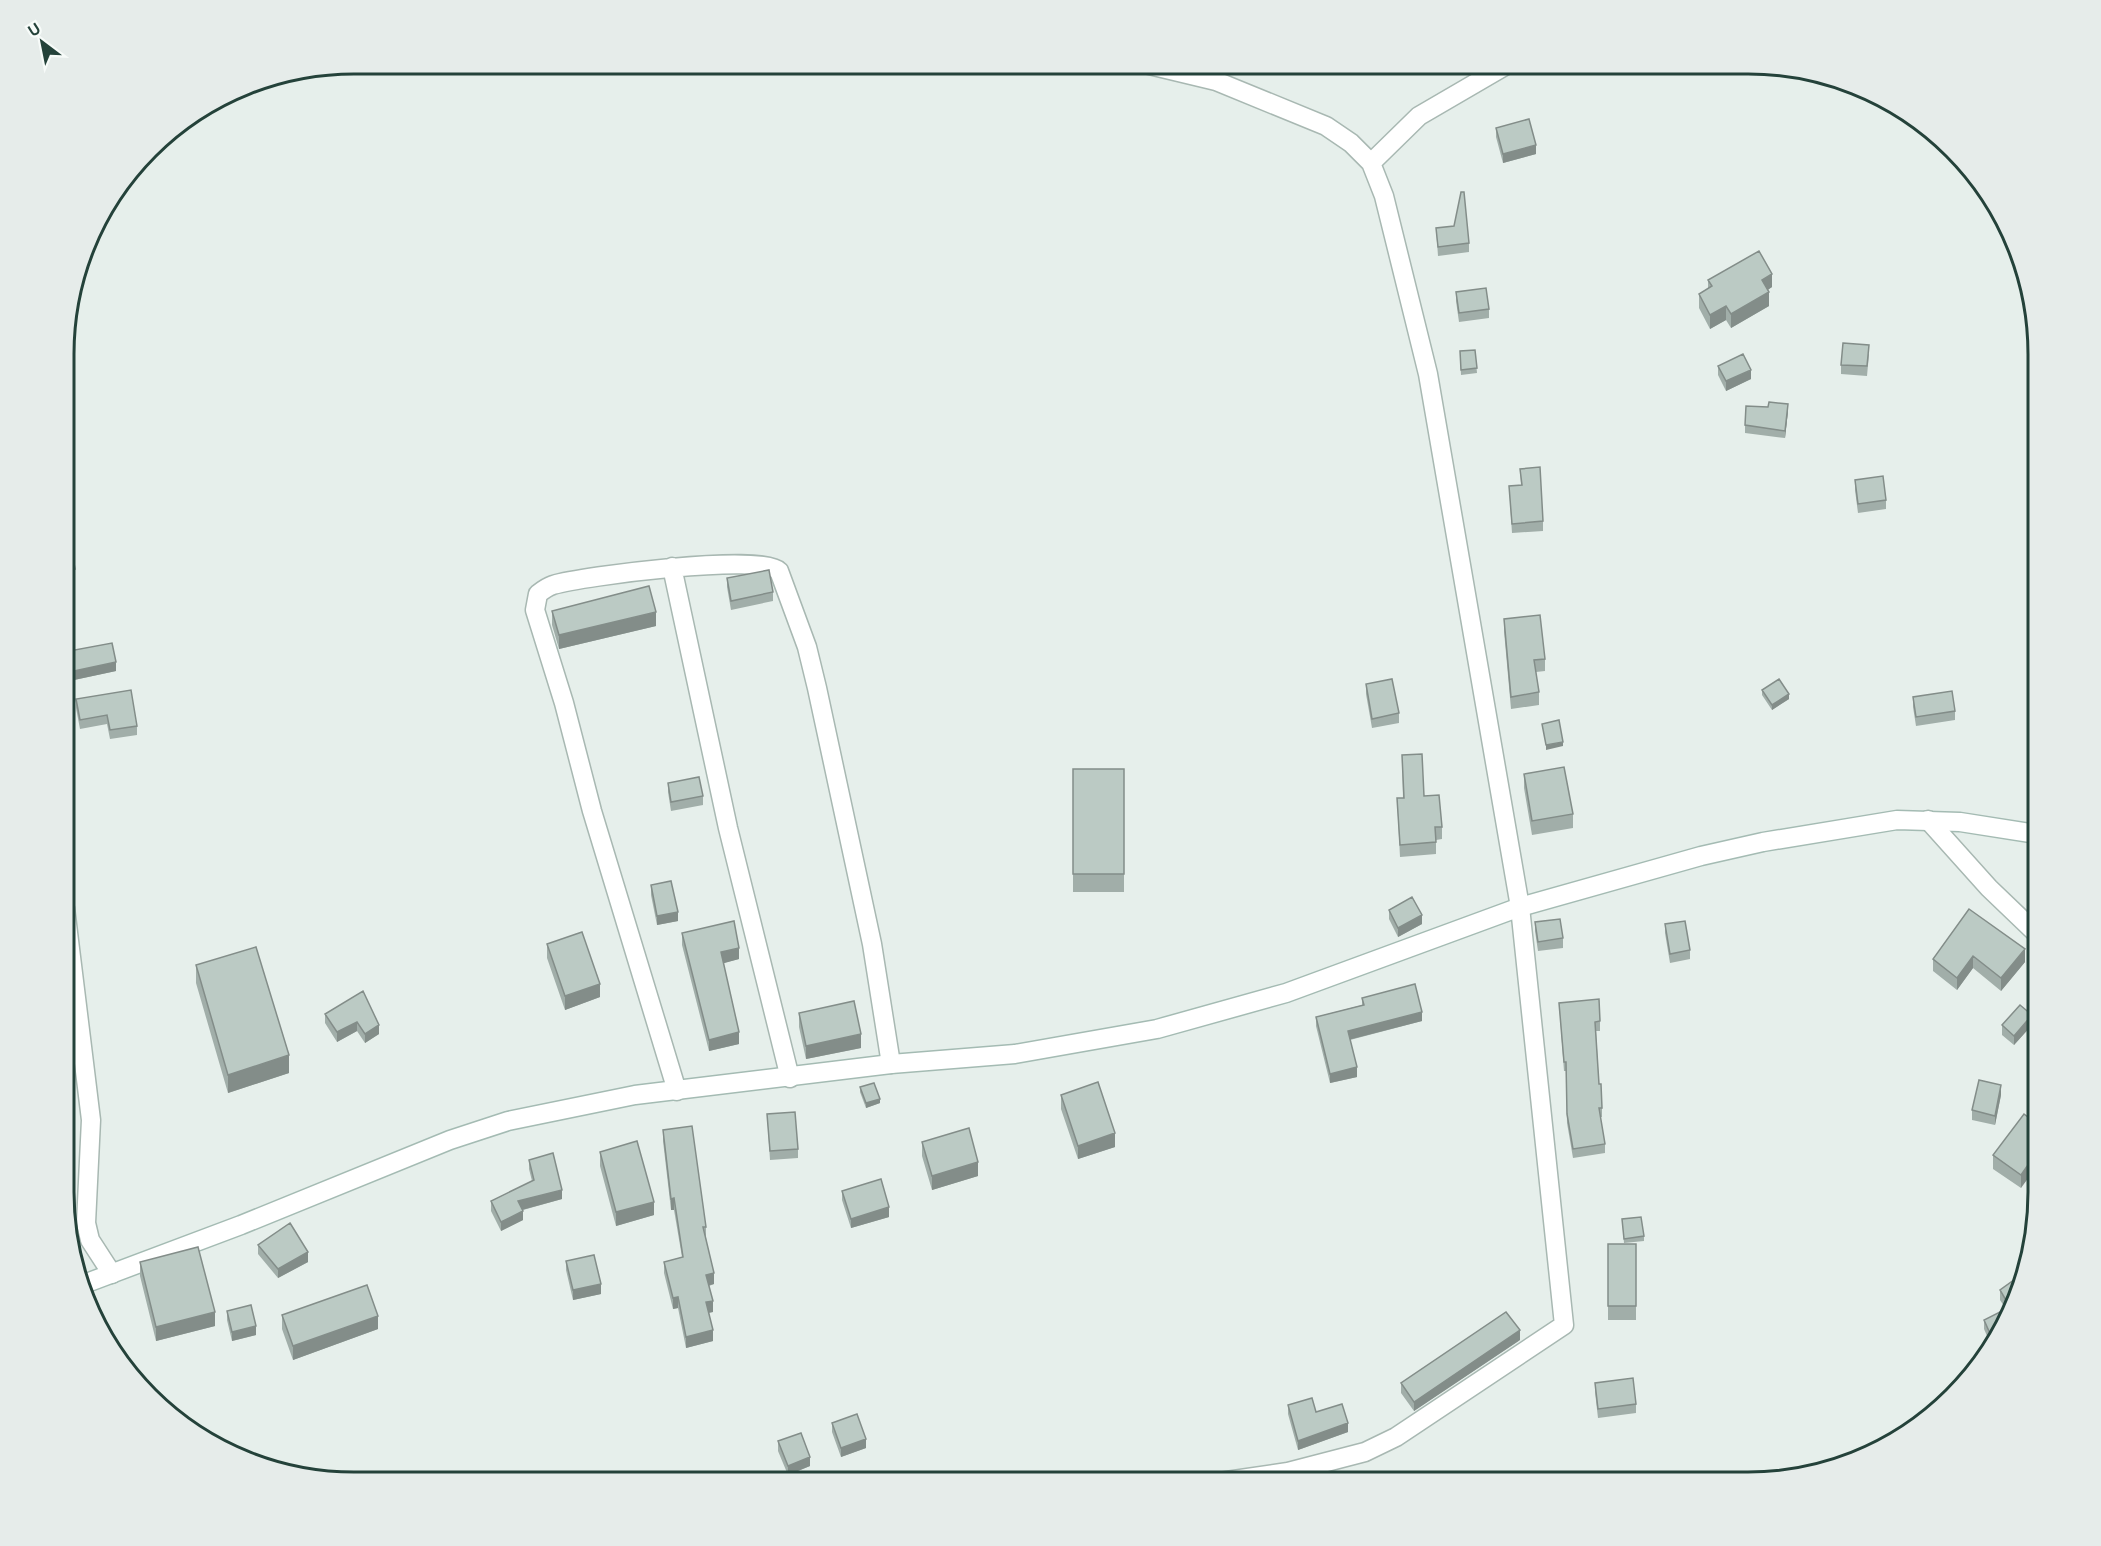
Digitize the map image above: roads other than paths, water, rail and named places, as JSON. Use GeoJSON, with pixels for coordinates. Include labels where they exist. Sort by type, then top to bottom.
{"type":"FeatureCollection","features":[{"type":"Feature","properties":{"kind":"street"},"geometry":{"type":"LineString","coordinates":[[1187,74],[1216,81],[1305,116],[1351,143],[1371,163],[1384,195],[1428,374],[1520,907],[1564,1325],[1396,1437],[1365,1452],[1288,1472]]}},
{"type":"Feature","properties":{"kind":"street"},"geometry":{"type":"LineString","coordinates":[[1371,163],[1419,116],[1491,74]]}},
{"type":"Feature","properties":{"kind":"street"},"geometry":{"type":"LineString","coordinates":[[677,1091],[592,811],[564,703],[535,610],[538,594],[546,587],[556,584],[672,567],[761,564],[776,568],[786,585],[807,647],[858,871],[891,1064]]}},
{"type":"Feature","properties":{"kind":"street"},"geometry":{"type":"LineString","coordinates":[[672,567],[729,828],[790,1078]]}},
{"type":"Feature","properties":{"kind":"street"},"geometry":{"type":"LineString","coordinates":[[1928,820],[1989,888],[2028,925]]}},
{"type":"Feature","properties":{"kind":"street"},"geometry":{"type":"LineString","coordinates":[[88,1283],[241,1225],[450,1140],[508,1121],[577,1106],[677,1091],[891,1064],[1015,1054],[1195,1020],[1286,993],[1520,907],[1701,856],[1763,842],[1846,827],[1928,820],[2028,833]]}},
{"type":"Feature","properties":{"kind":"street"},"geometry":{"type":"LineString","coordinates":[[74,979],[92,1120],[86,1223],[90,1240],[112,1274]]}}]}
